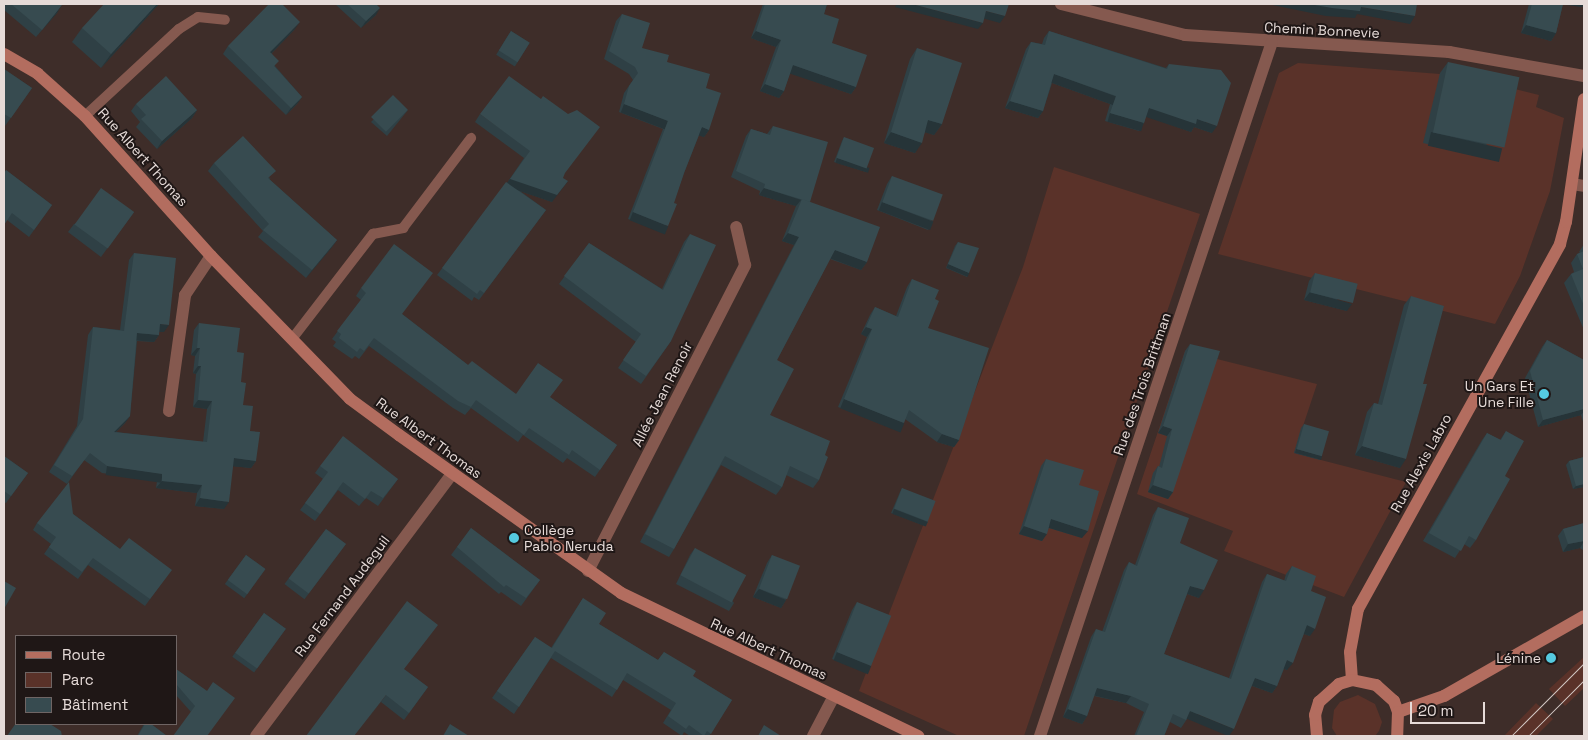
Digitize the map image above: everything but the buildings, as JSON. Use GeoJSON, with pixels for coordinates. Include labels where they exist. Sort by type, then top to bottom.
{"type":"FeatureCollection","features":[{"type":"Feature","properties":{"kind":"street","name":"Chemin Bonnevie"},"geometry":{"type":"LineString","coordinates":[[1061,4],[1185,35],[1449,52],[1584,76]]}},
{"type":"Feature","properties":{"kind":"street","name":"Rue des Trois Brittman"},"geometry":{"type":"LineString","coordinates":[[1040,736],[1272,42]]}},
{"type":"Feature","properties":{"kind":"street","name":"Rue Albert Thomas"},"geometry":{"type":"LineString","coordinates":[[4,54],[38,74],[85,116],[211,256],[350,399],[588,571],[665,617],[918,736]]}},
{"type":"Feature","properties":{"kind":"street","name":"Rue Alexis Labro"},"geometry":{"type":"LineString","coordinates":[[1352,680],[1350,652],[1358,609],[1560,244],[1578,185],[1584,99]]}},
{"type":"Feature","properties":{"kind":"street","name":"Allée Jean Renoir"},"geometry":{"type":"LineString","coordinates":[[588,571],[745,266],[736,227]]}},
{"type":"Feature","properties":{"kind":"street"},"geometry":{"type":"LineString","coordinates":[[169,411],[185,295],[211,256]]}},
{"type":"Feature","properties":{"kind":"street","name":"Rue Fernand Audeguil"},"geometry":{"type":"LineString","coordinates":[[256,736],[452,474]]}},
{"type":"Feature","properties":{"kind":"street"},"geometry":{"type":"LineString","coordinates":[[1398,712],[1444,696],[1584,616]]}},
{"type":"Feature","properties":{"kind":"street"},"geometry":{"type":"LineString","coordinates":[[1314,734],[1319,702],[1339,684],[1352,680],[1365,680],[1386,692],[1398,712],[1397,736]]}},
{"type":"Feature","properties":{"kind":"street"},"geometry":{"type":"LineString","coordinates":[[813,736],[834,696]]}},
{"type":"Feature","properties":{"kind":"lane"},"geometry":{"type":"LineString","coordinates":[[85,116],[179,29],[198,17],[225,20]]}},
{"type":"Feature","properties":{"kind":"lane"},"geometry":{"type":"LineString","coordinates":[[292,339],[373,234],[403,228],[470,138]]}},
{"type":"Feature","properties":{"kind":"green space"},"geometry":{"type":"Polygon","coordinates":[[[1298,63],[1440,74],[1511,88],[1539,95],[1536,107],[1564,118],[1550,191],[1520,276],[1495,324],[1218,254],[1279,73],[1298,63]]]}},
{"type":"Feature","properties":{"kind":"green space"},"geometry":{"type":"Polygon","coordinates":[[[1054,167],[1200,214],[1024,736],[959,736],[859,691],[1023,267],[1054,167]]]}},
{"type":"Feature","properties":{"kind":"green space"},"geometry":{"type":"Polygon","coordinates":[[[1185,351],[1317,384],[1294,453],[1406,482],[1344,597],[1224,551],[1233,531],[1137,494],[1185,351]]]}},
{"type":"Feature","properties":{"kind":"green space"},"geometry":{"type":"Polygon","coordinates":[[[1584,657],[1584,688],[1565,706],[1549,689],[1584,657]]]}},
{"type":"Feature","properties":{"kind":"green space"},"geometry":{"type":"Polygon","coordinates":[[[1358,695],[1375,704],[1382,722],[1379,731],[1375,736],[1337,736],[1332,728],[1334,710],[1340,702],[1358,695]]]}},
{"type":"Feature","properties":{"kind":"green space"},"geometry":{"type":"Polygon","coordinates":[[[1536,703],[1553,719],[1536,736],[1504,736],[1536,703]]]}},
{"type":"Feature","properties":{"kind":"tram line"},"geometry":{"type":"LineString","coordinates":[[1511,736],[1584,663]]}},
{"type":"Feature","properties":{"kind":"tram line"},"geometry":{"type":"LineString","coordinates":[[1528,736],[1584,680]]}},
{"type":"Feature","properties":{"kind":"place","name":"Un Gars Et Une Fille"},"geometry":{"type":"Point","coordinates":[1544,394]}},
{"type":"Feature","properties":{"kind":"place","name":"Collège Pablo Neruda"},"geometry":{"type":"Point","coordinates":[514,538]}},
{"type":"Feature","properties":{"kind":"place","name":"Lénine"},"geometry":{"type":"Point","coordinates":[1551,658]}}]}
